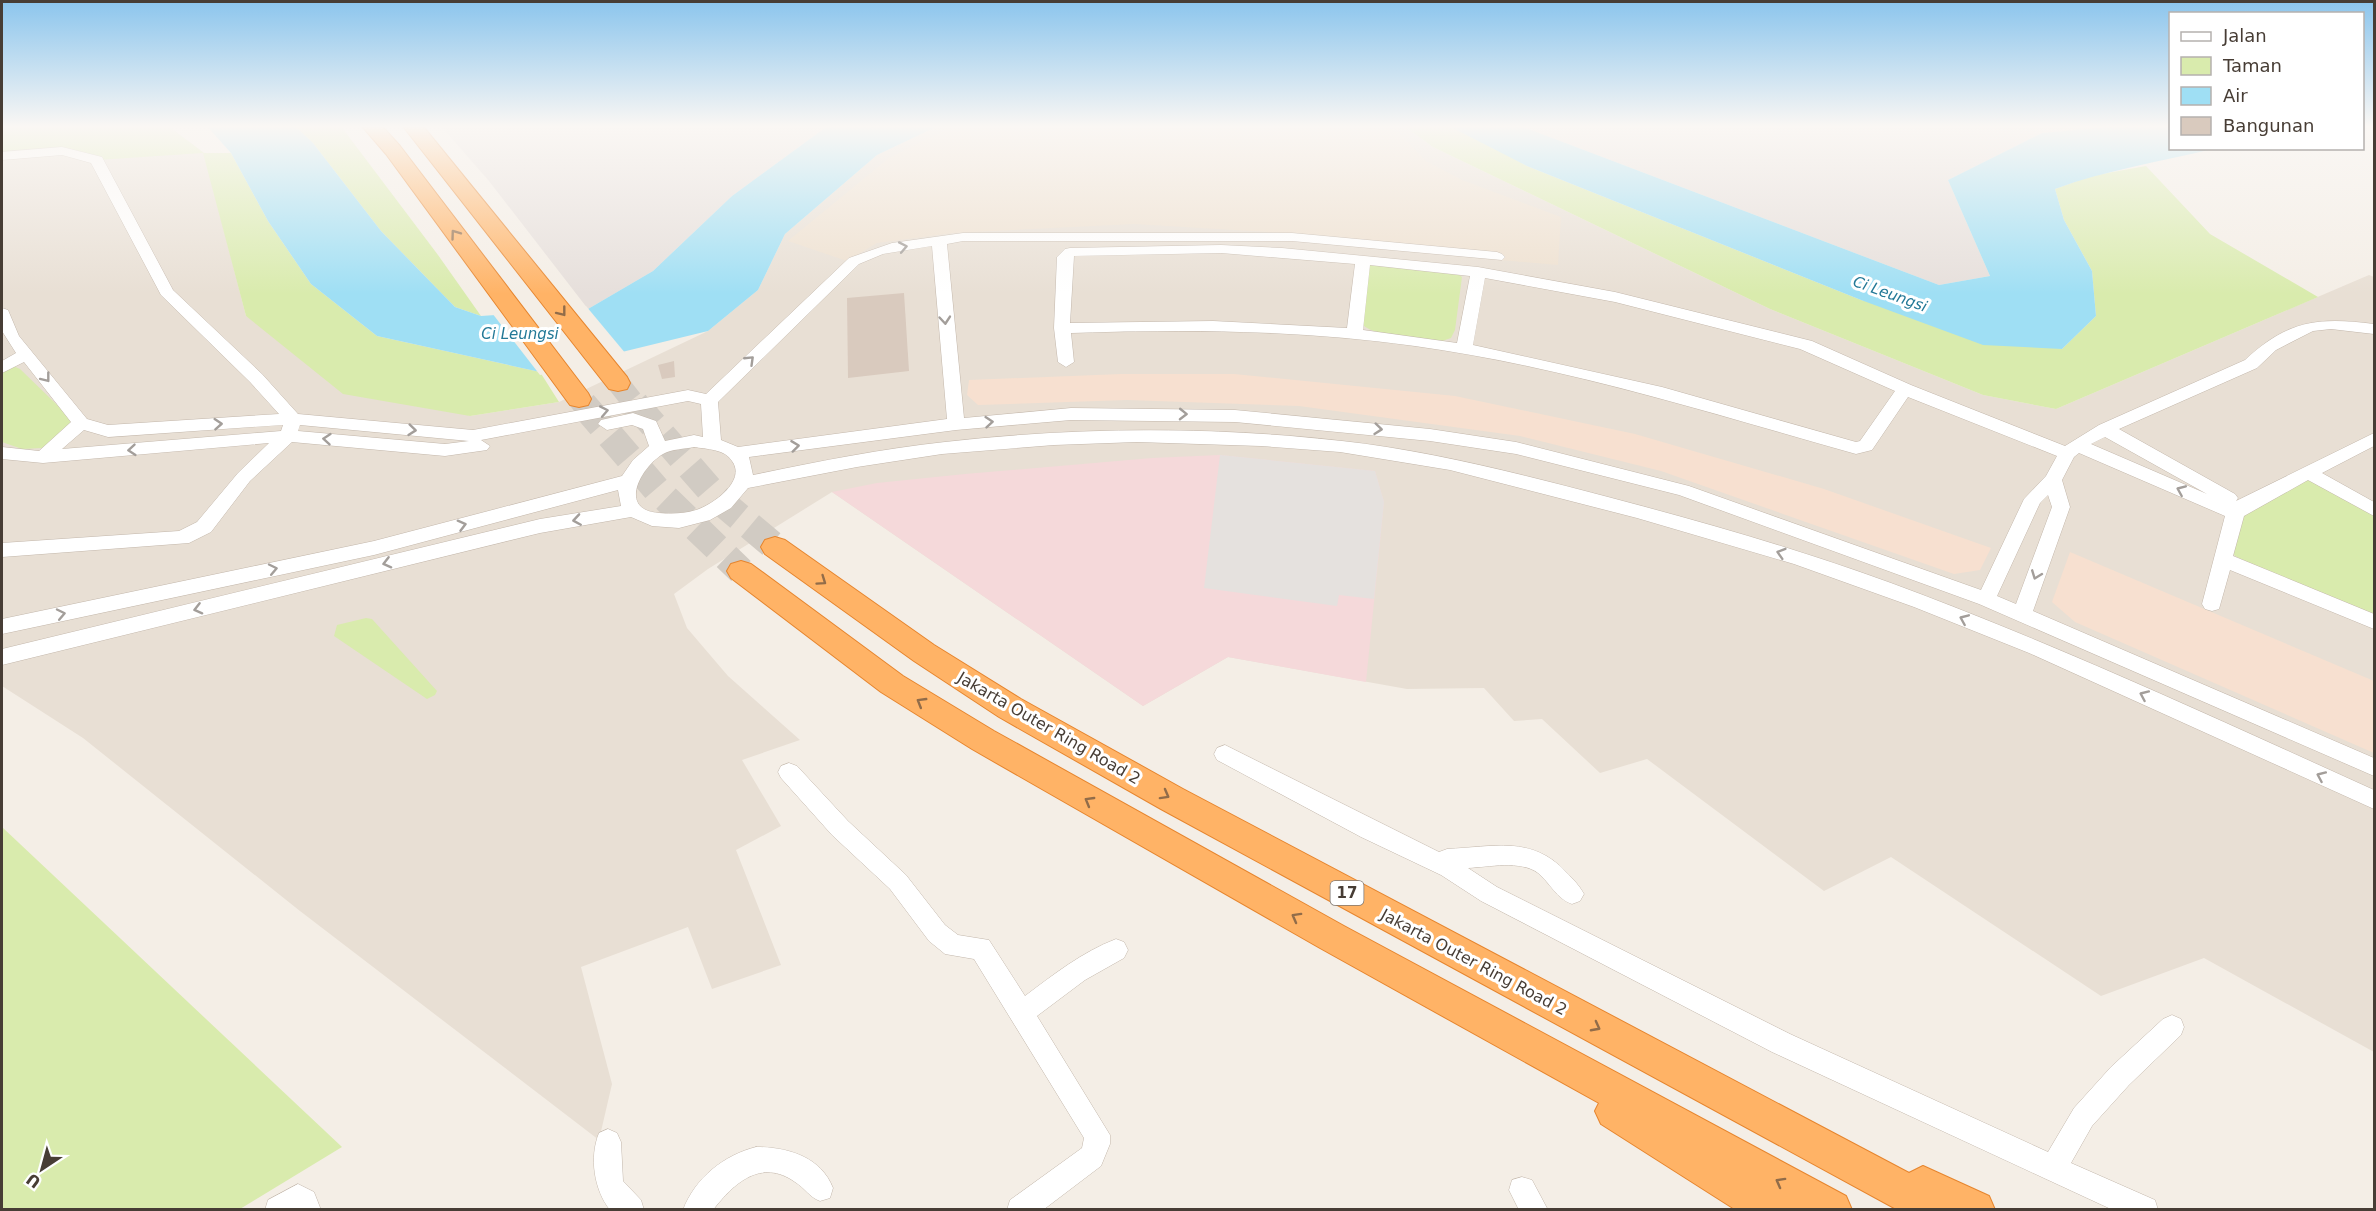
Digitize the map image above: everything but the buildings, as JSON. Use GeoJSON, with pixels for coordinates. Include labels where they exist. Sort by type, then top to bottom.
{"type":"FeatureCollection","features":[{"type":"Feature","properties":{"kind":"highway"},"geometry":{"type":"LineString","coordinates":[[416,182],[579,399]]}},
{"type":"Feature","properties":{"kind":"highway"},"geometry":{"type":"LineString","coordinates":[[458,182],[618,383]]}},
{"type":"Feature","properties":{"kind":"highway","name":"Jakarta Outer Ring Road 2"},"geometry":{"type":"LineString","coordinates":[[775,547],[924,653],[1010,708],[1173,799],[1939,1209]]}},
{"type":"Feature","properties":{"kind":"highway"},"geometry":{"type":"LineString","coordinates":[[741,571],[892,684],[1055,781],[1332,937],[1832,1209]]}},
{"type":"Feature","properties":{"kind":"highway"},"geometry":{"type":"LineString","coordinates":[[1332,937],[1773,1209]]}},
{"type":"Feature","properties":{"kind":"highway"},"geometry":{"type":"LineString","coordinates":[[1746,1107],[1975,1209]]}},
{"type":"Feature","properties":{"kind":"street"},"geometry":{"type":"LineString","coordinates":[[108,182],[166,292],[256,378],[291,427]]}},
{"type":"Feature","properties":{"kind":"street"},"geometry":{"type":"LineString","coordinates":[[709,401],[854,261],[875,252],[939,241],[987,237],[1292,237],[1497,257]]}},
{"type":"Feature","properties":{"kind":"street"},"geometry":{"type":"LineString","coordinates":[[939,241],[956,424]]}},
{"type":"Feature","properties":{"kind":"street"},"geometry":{"type":"LineString","coordinates":[[1066,362],[1062,328],[1065,257],[1070,252],[1221,249],[1362,259],[1478,272],[1615,297],[1789,339],[1905,389],[2239,510]]}},
{"type":"Feature","properties":{"kind":"street"},"geometry":{"type":"LineString","coordinates":[[1354,334],[1362,259]]}},
{"type":"Feature","properties":{"kind":"street"},"geometry":{"type":"LineString","coordinates":[[1464,349],[1478,272]]}},
{"type":"Feature","properties":{"kind":"street"},"geometry":{"type":"LineString","coordinates":[[2,313],[7,335],[27,353],[81,423],[108,431],[291,427],[473,436],[688,395],[709,401]]}},
{"type":"Feature","properties":{"kind":"street"},"geometry":{"type":"LineString","coordinates":[[1986,599],[2033,498],[2053,480],[2072,449],[2105,429],[2251,364],[2270,346],[2309,327],[2331,324],[2374,329]]}},
{"type":"Feature","properties":{"kind":"street"},"geometry":{"type":"LineString","coordinates":[[1062,328],[1187,326],[1354,334],[1464,349],[1677,396],[1856,448],[1866,446],[1905,389]]}},
{"type":"Feature","properties":{"kind":"street"},"geometry":{"type":"LineString","coordinates":[[2,369],[27,353]]}},
{"type":"Feature","properties":{"kind":"street"},"geometry":{"type":"LineString","coordinates":[[709,401],[712,442]]}},
{"type":"Feature","properties":{"kind":"street"},"geometry":{"type":"LineString","coordinates":[[737,453],[745,467],[743,483],[726,504],[695,519],[661,521],[646,517],[628,502],[627,481],[639,464],[659,448],[694,441],[712,442],[737,453],[956,424],[1071,414],[1235,416],[1430,435],[1516,448],[1654,482],[1986,599],[2374,767]]}},
{"type":"Feature","properties":{"kind":"street"},"geometry":{"type":"LineString","coordinates":[[2,453],[43,457],[291,427],[445,450],[633,419],[650,424],[659,448]]}},
{"type":"Feature","properties":{"kind":"street"},"geometry":{"type":"LineString","coordinates":[[43,457],[81,423]]}},
{"type":"Feature","properties":{"kind":"street"},"geometry":{"type":"LineString","coordinates":[[2,550],[182,538],[204,527],[244,477],[291,427]]}},
{"type":"Feature","properties":{"kind":"street"},"geometry":{"type":"LineString","coordinates":[[2105,429],[2239,510]]}},
{"type":"Feature","properties":{"kind":"street"},"geometry":{"type":"LineString","coordinates":[[743,483],[863,459],[970,445],[1117,436],[1210,437],[1308,443],[1425,458],[1649,514],[1814,562],[1924,603],[2114,682],[2374,800]]}},
{"type":"Feature","properties":{"kind":"street"},"geometry":{"type":"LineString","coordinates":[[2212,604],[2223,559],[2239,510],[2374,439]]}},
{"type":"Feature","properties":{"kind":"street"},"geometry":{"type":"LineString","coordinates":[[1591,499],[1599,492],[1602,482],[1592,465]]}},
{"type":"Feature","properties":{"kind":"street"},"geometry":{"type":"LineString","coordinates":[[2309,473],[2374,510]]}},
{"type":"Feature","properties":{"kind":"street"},"geometry":{"type":"LineString","coordinates":[[2022,614],[2061,507],[2053,480]]}},
{"type":"Feature","properties":{"kind":"street"},"geometry":{"type":"LineString","coordinates":[[3,627],[374,548],[627,481]]}},
{"type":"Feature","properties":{"kind":"street"},"geometry":{"type":"LineString","coordinates":[[1649,514],[1638,505],[1634,494],[1638,488],[1654,482]]}},
{"type":"Feature","properties":{"kind":"street"},"geometry":{"type":"LineString","coordinates":[[2,657],[540,526],[635,510]]}},
{"type":"Feature","properties":{"kind":"street"},"geometry":{"type":"LineString","coordinates":[[2016,534],[2048,546]]}},
{"type":"Feature","properties":{"kind":"street"},"geometry":{"type":"LineString","coordinates":[[2223,559],[2374,622]]}},
{"type":"Feature","properties":{"kind":"street"},"geometry":{"type":"LineString","coordinates":[[1225,753],[1359,825],[1448,856],[1526,856],[1545,865],[1572,894]]}},
{"type":"Feature","properties":{"kind":"street"},"geometry":{"type":"LineString","coordinates":[[789,772],[840,828],[898,882],[937,933],[953,946],[981,948],[1096,1135],[1097,1144],[1092,1157],[1020,1209]]}},
{"type":"Feature","properties":{"kind":"street"},"geometry":{"type":"LineString","coordinates":[[1448,856],[1498,898],[1781,1043],[2145,1209]]}},
{"type":"Feature","properties":{"kind":"street"},"geometry":{"type":"LineString","coordinates":[[1020,1014],[1076,972],[1116,950]]}},
{"type":"Feature","properties":{"kind":"street"},"geometry":{"type":"LineString","coordinates":[[2053,1169],[2083,1117],[2120,1076],[2172,1028]]}},
{"type":"Feature","properties":{"kind":"street"},"geometry":{"type":"LineString","coordinates":[[608,1142],[609,1188],[614,1196],[631,1209]]}},
{"type":"Feature","properties":{"kind":"street"},"geometry":{"type":"LineString","coordinates":[[696,1209],[728,1171],[745,1161],[768,1159],[794,1166],[817,1182],[820,1188]]}},
{"type":"Feature","properties":{"kind":"street"},"geometry":{"type":"LineString","coordinates":[[278,1209],[296,1198],[304,1202],[308,1209]]}},
{"type":"Feature","properties":{"kind":"shaded area"},"geometry":{"type":"Polygon","coordinates":[[[2,182],[211,182],[246,316],[470,416],[559,402],[708,331],[758,290],[785,234],[846,182],[1505,182],[1770,309],[1983,395],[2056,409],[2369,275],[2374,277],[2374,1052],[2204,958],[2101,996],[1891,857],[1824,891],[1647,759],[1600,773],[1542,719],[1514,721],[1484,688],[1407,689],[1228,657],[1143,706],[832,492],[708,569],[674,594],[687,628],[728,676],[800,740],[742,760],[781,826],[736,850],[781,965],[712,989],[688,927],[581,967],[612,1084],[599,1140],[300,911],[83,738],[2,686],[2,182]]]}},
{"type":"Feature","properties":{"kind":"shaded area"},"geometry":{"type":"Polygon","coordinates":[[[489,182],[752,182],[732,196],[653,271],[588,309],[489,182]]]}},
{"type":"Feature","properties":{"kind":"shaded area"},"geometry":{"type":"Polygon","coordinates":[[[860,182],[1466,182],[1561,217],[1558,265],[1489,259],[1394,243],[1320,235],[1134,224],[953,233],[877,243],[847,261],[788,241],[860,182]]]}},
{"type":"Feature","properties":{"kind":"shaded area"},"geometry":{"type":"Polygon","coordinates":[[[1667,182],[1949,182],[1990,276],[1939,285],[1667,182]]]}},
{"type":"Feature","properties":{"kind":"shaded area"},"geometry":{"type":"Polygon","coordinates":[[[1121,374],[1234,374],[1455,396],[1635,434],[1824,489],[1991,548],[1980,570],[1954,574],[1661,471],[1520,436],[1299,406],[1127,400],[978,405],[967,395],[969,380],[1121,374]]]}},
{"type":"Feature","properties":{"kind":"shaded area"},"geometry":{"type":"Polygon","coordinates":[[[1220,455],[1375,471],[1384,502],[1366,682],[1228,657],[1143,706],[832,492],[877,483],[965,474],[1152,458],[1220,455]]]}},
{"type":"Feature","properties":{"kind":"shaded area"},"geometry":{"type":"Polygon","coordinates":[[[1220,455],[1375,471],[1384,502],[1374,599],[1339,595],[1337,606],[1204,588],[1220,455]]]}},
{"type":"Feature","properties":{"kind":"shaded area"},"geometry":{"type":"Polygon","coordinates":[[[2070,552],[2374,681],[2374,753],[2075,622],[2052,602],[2070,552]]]}},
{"type":"Feature","properties":{"kind":"green space"},"geometry":{"type":"Polygon","coordinates":[[[211,182],[247,182],[268,221],[311,284],[377,336],[540,372],[559,402],[470,416],[343,394],[246,316],[211,182]]]}},
{"type":"Feature","properties":{"kind":"green space"},"geometry":{"type":"Polygon","coordinates":[[[343,182],[383,182],[481,316],[455,307],[381,231],[343,182]]]}},
{"type":"Feature","properties":{"kind":"green space"},"geometry":{"type":"Polygon","coordinates":[[[1505,182],[1566,182],[1861,300],[2062,349],[2096,316],[2092,271],[2064,220],[2055,189],[2076,182],[2161,182],[2210,234],[2318,297],[2056,409],[1983,395],[1770,309],[1505,182]]]}},
{"type":"Feature","properties":{"kind":"green space"},"geometry":{"type":"Polygon","coordinates":[[[1371,264],[1455,272],[1462,277],[1455,330],[1451,338],[1442,341],[1386,334],[1366,327],[1360,322],[1366,269],[1371,264]]]}},
{"type":"Feature","properties":{"kind":"green space"},"geometry":{"type":"Polygon","coordinates":[[[13,366],[20,369],[83,430],[62,447],[22,449],[2,442],[2,368],[13,366]]]}},
{"type":"Feature","properties":{"kind":"green space"},"geometry":{"type":"Polygon","coordinates":[[[2300,479],[2310,480],[2338,491],[2374,513],[2374,614],[2247,562],[2235,556],[2230,547],[2237,517],[2300,479]]]}},
{"type":"Feature","properties":{"kind":"green space"},"geometry":{"type":"Polygon","coordinates":[[[366,618],[372,619],[437,691],[435,695],[427,699],[334,636],[337,625],[366,618]]]}},
{"type":"Feature","properties":{"kind":"green space"},"geometry":{"type":"Polygon","coordinates":[[[2,827],[342,1147],[240,1209],[2,1209],[2,827]]]}},
{"type":"Feature","properties":{"kind":"water","name":"Ci Leungsi"},"geometry":{"type":"Polygon","coordinates":[[[247,182],[343,182],[381,231],[455,307],[481,316],[588,309],[653,271],[732,196],[752,182],[846,182],[785,234],[758,290],[708,331],[540,372],[377,336],[311,284],[268,221],[247,182]]]}},
{"type":"Feature","properties":{"kind":"water","name":"Ci Leungsi"},"geometry":{"type":"Polygon","coordinates":[[[1566,182],[1667,182],[1939,285],[1990,276],[1949,182],[2076,182],[2055,189],[2064,220],[2092,271],[2096,316],[2062,349],[1983,345],[1861,300],[1566,182]]]}},
{"type":"Feature","properties":{"kind":"pier"},"geometry":{"type":"Polygon","coordinates":[[[586,306],[626,354],[540,375],[492,313],[586,306]]]}},
{"type":"Feature","properties":{"kind":"tunnel"},"geometry":{"type":"LineString","coordinates":[[618,383],[636,406]]}},
{"type":"Feature","properties":{"kind":"tunnel"},"geometry":{"type":"LineString","coordinates":[[579,399],[584,406]]}},
{"type":"Feature","properties":{"kind":"tunnel"},"geometry":{"type":"LineString","coordinates":[[583,404],[656,489],[741,571]]}},
{"type":"Feature","properties":{"kind":"tunnel"},"geometry":{"type":"LineString","coordinates":[[635,404],[718,499],[775,547]]}}]}
